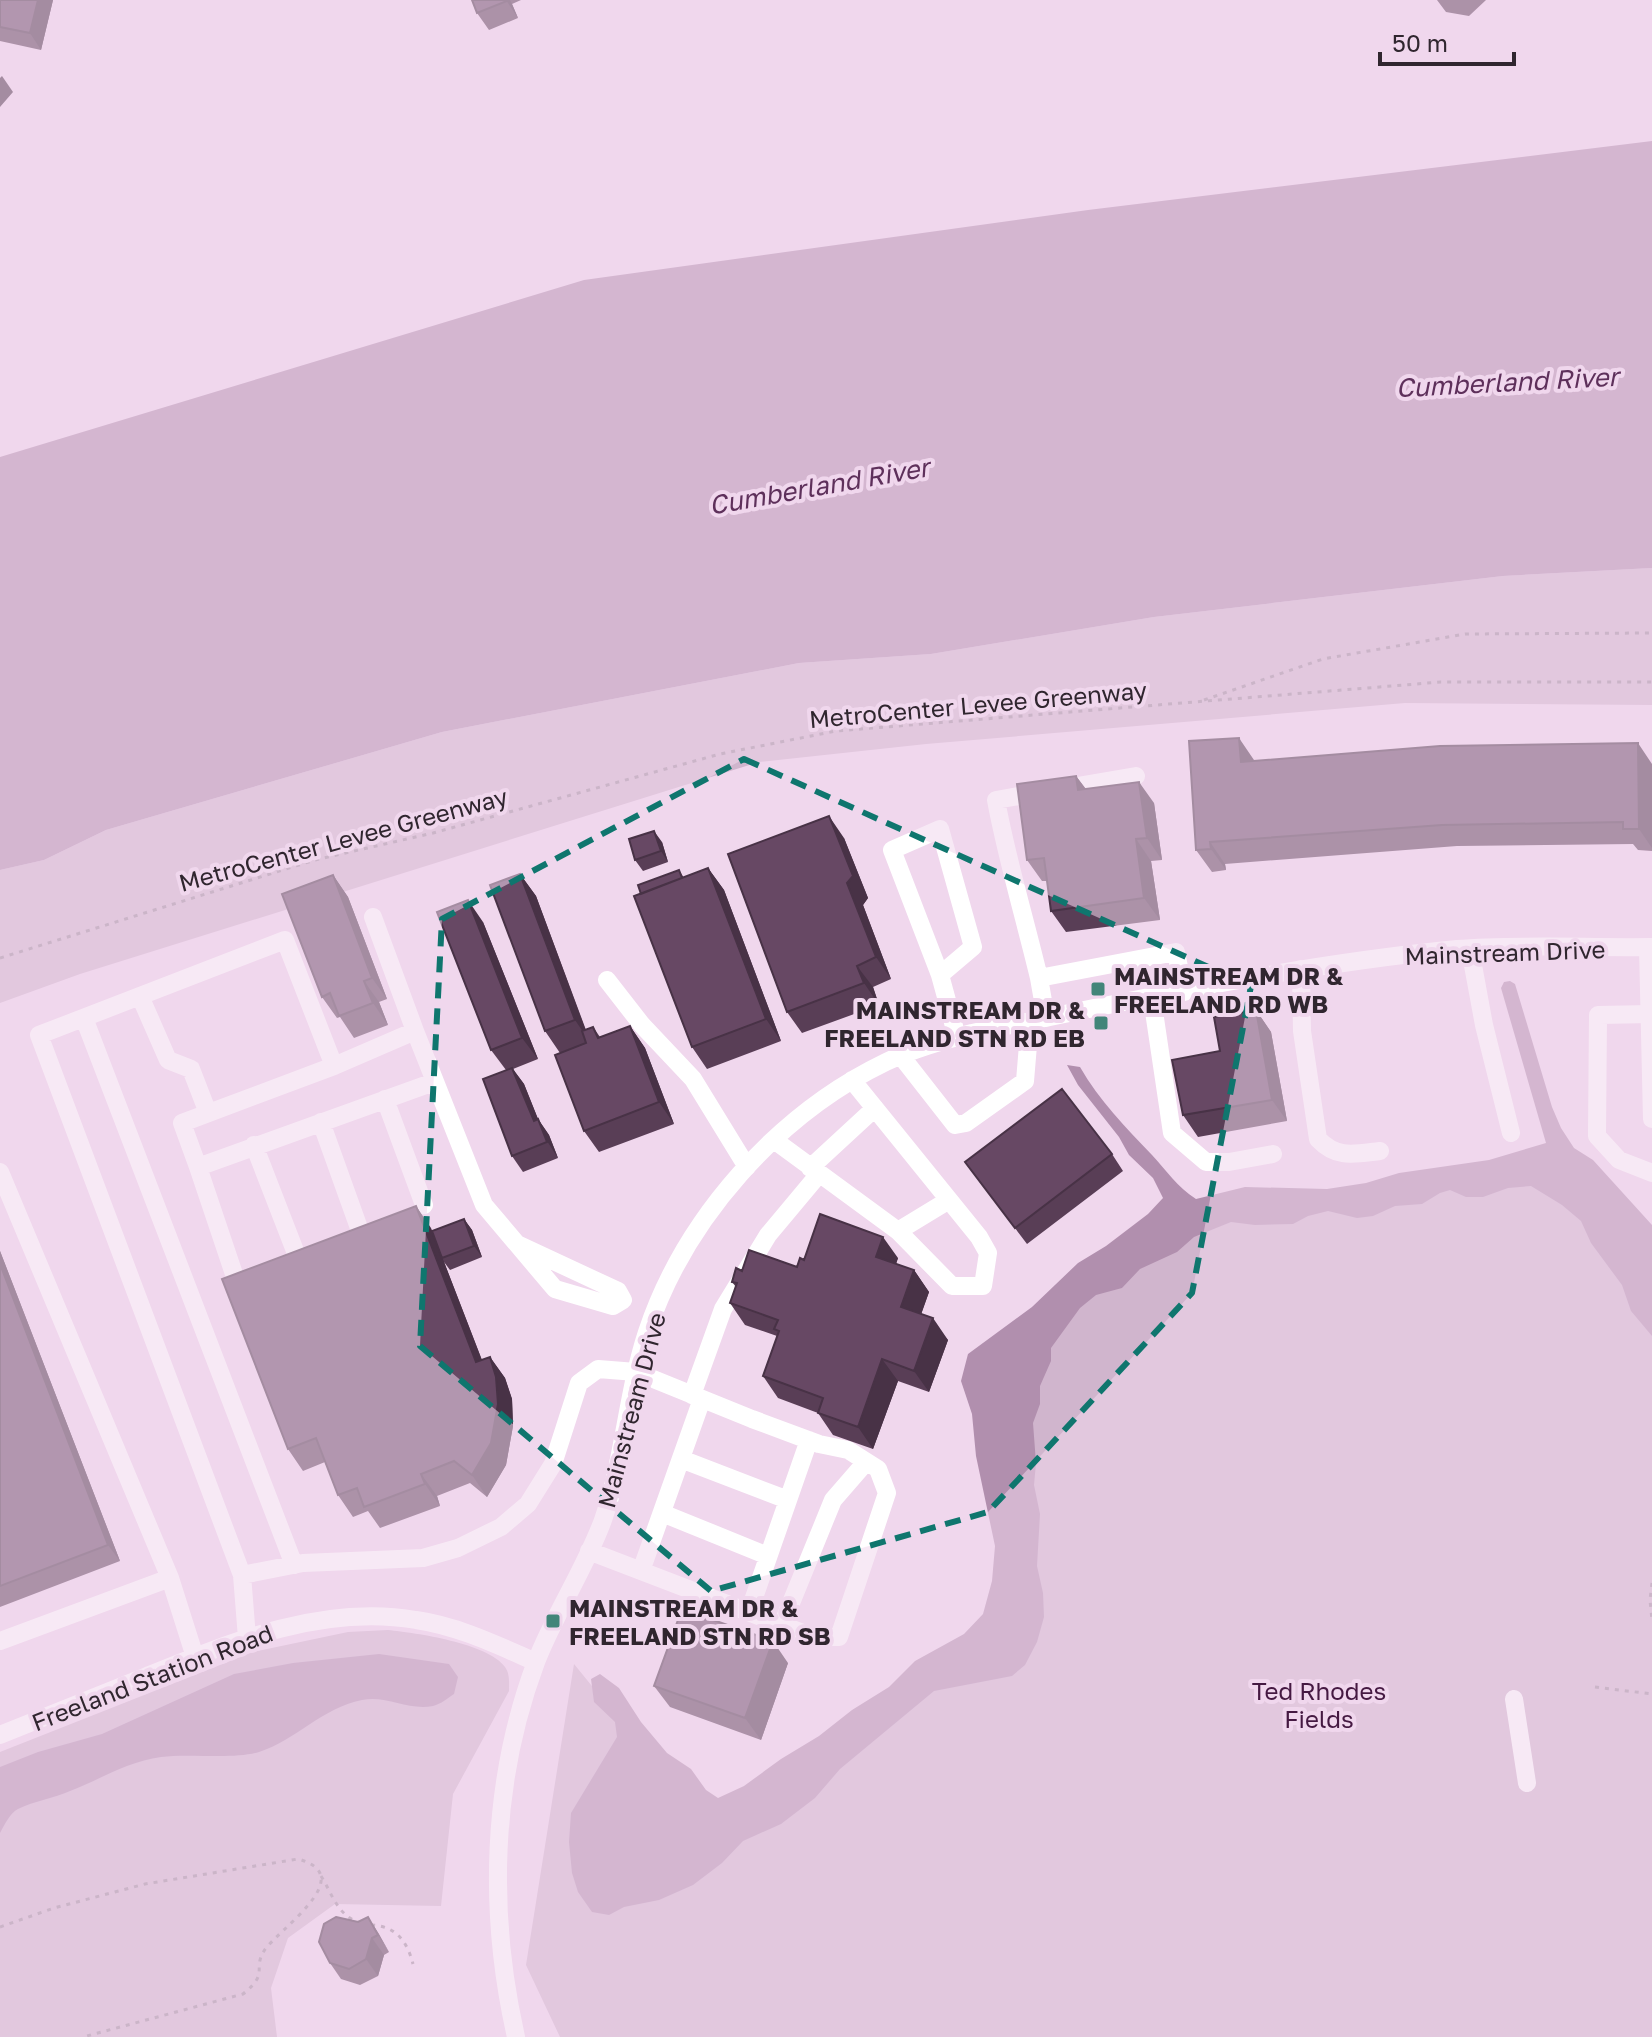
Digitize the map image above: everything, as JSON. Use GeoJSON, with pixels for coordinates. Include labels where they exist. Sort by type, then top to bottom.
{"type":"FeatureCollection","features":[{"type":"Feature","properties":{"kind":"street"},"geometry":{"type":"LineString","coordinates":[[901,1056],[955,1125],[966,1123],[1025,1081],[1038,1020],[1039,978],[1003,841],[996,800],[1136,776]]}},
{"type":"Feature","properties":{"kind":"street"},"geometry":{"type":"LineString","coordinates":[[940,975],[973,947],[940,829],[892,850],[940,975],[957,1037]]}},
{"type":"Feature","properties":{"kind":"street"},"geometry":{"type":"LineString","coordinates":[[373,917],[434,1082],[484,1205],[555,1289],[613,1306],[623,1300],[655,1312]]}},
{"type":"Feature","properties":{"kind":"street"},"geometry":{"type":"LineString","coordinates":[[247,1638],[242,1575],[39,1035],[285,940],[334,1066]]}},
{"type":"Feature","properties":{"kind":"street"},"geometry":{"type":"LineString","coordinates":[[1650,947],[1652,1119]]}},
{"type":"Feature","properties":{"kind":"street","name":"Mainstream Drive"},"geometry":{"type":"LineString","coordinates":[[516,2037],[501,1940],[498,1850],[504,1783],[514,1733],[536,1662],[589,1551],[612,1490],[636,1372],[655,1312],[682,1256],[697,1233],[747,1167],[774,1140],[852,1080],[901,1056],[957,1037],[1301,969],[1377,958],[1470,949],[1650,947]]}},
{"type":"Feature","properties":{"kind":"street"},"geometry":{"type":"LineString","coordinates":[[1470,949],[1484,1025],[1511,1133]]}},
{"type":"Feature","properties":{"kind":"street"},"geometry":{"type":"LineString","coordinates":[[1039,978],[1176,952],[1184,992]]}},
{"type":"Feature","properties":{"kind":"street"},"geometry":{"type":"LineString","coordinates":[[1301,969],[1302,1031],[1318,1139],[1330,1152],[1351,1154],[1380,1151]]}},
{"type":"Feature","properties":{"kind":"street"},"geometry":{"type":"LineString","coordinates":[[607,980],[642,1025],[693,1079],[747,1167]]}},
{"type":"Feature","properties":{"kind":"street"},"geometry":{"type":"LineString","coordinates":[[140,996],[168,1060],[191,1069],[208,1113]]}},
{"type":"Feature","properties":{"kind":"street"},"geometry":{"type":"LineString","coordinates":[[1152,998],[1172,1133],[1206,1162],[1229,1162],[1273,1154]]}},
{"type":"Feature","properties":{"kind":"street"},"geometry":{"type":"LineString","coordinates":[[1651,1014],[1598,1015],[1597,1136],[1619,1160],[1652,1173]]}},
{"type":"Feature","properties":{"kind":"street"},"geometry":{"type":"LineString","coordinates":[[84,1018],[294,1565]]}},
{"type":"Feature","properties":{"kind":"street"},"geometry":{"type":"LineString","coordinates":[[235,1277],[182,1123],[334,1066],[415,1031]]}},
{"type":"Feature","properties":{"kind":"street"},"geometry":{"type":"LineString","coordinates":[[774,1140],[898,1231],[952,1286],[983,1286],[988,1253],[979,1237],[852,1080]]}},
{"type":"Feature","properties":{"kind":"street"},"geometry":{"type":"LineString","coordinates":[[198,1167],[434,1082]]}},
{"type":"Feature","properties":{"kind":"street"},"geometry":{"type":"LineString","coordinates":[[385,1099],[424,1205]]}},
{"type":"Feature","properties":{"kind":"street"},"geometry":{"type":"LineString","coordinates":[[641,1571],[681,1459],[723,1309],[768,1235],[815,1171],[875,1108]]}},
{"type":"Feature","properties":{"kind":"street"},"geometry":{"type":"LineString","coordinates":[[321,1122],[359,1228]]}},
{"type":"Feature","properties":{"kind":"street"},"geometry":{"type":"LineString","coordinates":[[254,1145],[297,1256]]}},
{"type":"Feature","properties":{"kind":"street"},"geometry":{"type":"LineString","coordinates":[[0,1172],[170,1578],[195,1657]]}},
{"type":"Feature","properties":{"kind":"street"},"geometry":{"type":"LineString","coordinates":[[898,1231],[949,1200]]}},
{"type":"Feature","properties":{"kind":"street"},"geometry":{"type":"LineString","coordinates":[[242,1575],[294,1565],[423,1558],[458,1548],[501,1527],[528,1504],[553,1464],[579,1383],[598,1369],[636,1372],[809,1440],[848,1450],[878,1469],[887,1493],[839,1637],[813,1637],[589,1551]]}},
{"type":"Feature","properties":{"kind":"street"},"geometry":{"type":"LineString","coordinates":[[749,1612],[809,1440]]}},
{"type":"Feature","properties":{"kind":"street"},"geometry":{"type":"LineString","coordinates":[[681,1459],[788,1500]]}},
{"type":"Feature","properties":{"kind":"street"},"geometry":{"type":"LineString","coordinates":[[782,1625],[833,1500],[866,1462]]}},
{"type":"Feature","properties":{"kind":"street"},"geometry":{"type":"LineString","coordinates":[[662,1513],[768,1556]]}},
{"type":"Feature","properties":{"kind":"street"},"geometry":{"type":"LineString","coordinates":[[0,1641],[170,1578]]}},
{"type":"Feature","properties":{"kind":"street","name":"Freeland Station Road"},"geometry":{"type":"LineString","coordinates":[[0,1735],[247,1638],[330,1619],[415,1619],[479,1637],[536,1662]]}},
{"type":"Feature","properties":{"kind":"street"},"geometry":{"type":"LineString","coordinates":[[1514,1699],[1527,1783]]}},
{"type":"Feature","properties":{"kind":"path"},"geometry":{"type":"LineString","coordinates":[[1196,703],[1323,659],[1465,634],[1652,633]]}},
{"type":"Feature","properties":{"kind":"path","name":"MetroCenter Levee Greenway"},"geometry":{"type":"LineString","coordinates":[[0,958],[315,860],[433,833],[720,754],[836,731],[1441,682],[1652,682]]}},
{"type":"Feature","properties":{"kind":"path"},"geometry":{"type":"LineString","coordinates":[[1652,1583],[1652,1620]]}},
{"type":"Feature","properties":{"kind":"path"},"geometry":{"type":"LineString","coordinates":[[1595,1687],[1652,1694]]}},
{"type":"Feature","properties":{"kind":"path"},"geometry":{"type":"LineString","coordinates":[[0,1927],[54,1908],[145,1884],[298,1859],[310,1862],[333,1895],[335,1904],[349,1919],[391,1929],[402,1938],[413,1964]]}},
{"type":"Feature","properties":{"kind":"path"},"geometry":{"type":"LineString","coordinates":[[83,2037],[243,1994],[256,1984],[261,1974],[262,1953],[314,1900],[321,1887],[319,1873]]}},
{"type":"Feature","properties":{"kind":"highlighted area"},"geometry":{"type":"Polygon","coordinates":[[[744,759],[1251,986],[1192,1293],[988,1512],[711,1591],[420,1346],[442,919],[744,759]]]}},
{"type":"Feature","properties":{"kind":"green space"},"geometry":{"type":"Polygon","coordinates":[[[1652,568],[1652,705],[1405,703],[926,744],[759,762],[80,974],[0,1003],[0,870],[44,860],[106,830],[442,732],[799,663],[931,654],[1154,617],[1503,576],[1652,568]]]}},
{"type":"Feature","properties":{"kind":"green space","name":"Ted Rhodes Fields"},"geometry":{"type":"Polygon","coordinates":[[[1562,1170],[1652,1237],[1652,2037],[560,2037],[526,1965],[574,1664],[701,1820],[993,1636],[1011,1529],[988,1371],[1156,1228],[1562,1170]]]}},
{"type":"Feature","properties":{"kind":"green space"},"geometry":{"type":"Polygon","coordinates":[[[388,1630],[468,1646],[496,1659],[508,1675],[509,1691],[453,1794],[441,1906],[335,1904],[288,1938],[271,1988],[277,2037],[0,2037],[0,1752],[253,1652],[348,1632],[388,1630]]]}},
{"type":"Feature","properties":{"kind":"water","name":"Cumberland River"},"geometry":{"type":"Polygon","coordinates":[[[1652,141],[1652,568],[1503,576],[1154,617],[931,654],[799,663],[442,732],[106,830],[44,860],[0,870],[0,457],[584,280],[1088,210],[1652,141]]]}},
{"type":"Feature","properties":{"kind":"water"},"geometry":{"type":"Polygon","coordinates":[[[1504,982],[1515,984],[1561,1128],[1574,1148],[1593,1160],[1652,1225],[1652,1336],[1631,1311],[1622,1285],[1591,1243],[1581,1221],[1531,1186],[1508,1188],[1483,1197],[1466,1197],[1450,1190],[1422,1204],[1395,1206],[1373,1216],[1357,1218],[1328,1211],[1293,1224],[1231,1222],[1194,1237],[1177,1252],[1140,1269],[1122,1288],[1096,1295],[1080,1308],[1051,1348],[1051,1361],[1040,1386],[1040,1404],[1033,1423],[1034,1485],[1040,1514],[1037,1566],[1044,1617],[1037,1642],[1025,1665],[1012,1676],[934,1691],[840,1769],[815,1798],[781,1824],[743,1841],[722,1863],[693,1885],[659,1900],[624,1907],[609,1915],[592,1912],[578,1892],[572,1873],[569,1842],[571,1813],[617,1737],[615,1722],[594,1702],[591,1679],[600,1674],[619,1688],[641,1722],[667,1753],[691,1769],[706,1790],[718,1798],[744,1786],[819,1736],[889,1687],[915,1661],[964,1634],[983,1614],[992,1581],[995,1546],[976,1456],[972,1414],[961,1381],[968,1354],[1032,1307],[1078,1263],[1148,1214],[1163,1198],[1153,1178],[1129,1155],[1067,1065],[1080,1067],[1123,1124],[1178,1184],[1196,1199],[1245,1187],[1327,1189],[1366,1183],[1399,1173],[1489,1160],[1546,1143],[1501,988],[1504,982]]]}},
{"type":"Feature","properties":{"kind":"water"},"geometry":{"type":"Polygon","coordinates":[[[379,1654],[449,1664],[458,1677],[454,1694],[436,1705],[424,1707],[371,1699],[348,1704],[259,1752],[172,1756],[138,1762],[18,1809],[0,1833],[0,1767],[38,1752],[102,1734],[234,1674],[293,1663],[379,1654]]]}},
{"type":"Feature","properties":{"kind":"building"},"geometry":{"type":"Polygon","coordinates":[[[0,0],[38,0],[30,33],[0,27],[0,0]]]}},
{"type":"Feature","properties":{"kind":"building"},"geometry":{"type":"Polygon","coordinates":[[[472,0],[506,0],[507,1],[477,13],[472,0]]]}},
{"type":"Feature","properties":{"kind":"building"},"geometry":{"type":"Polygon","coordinates":[[[1239,738],[1241,762],[1440,746],[1638,743],[1639,829],[1623,829],[1623,822],[1442,825],[1210,842],[1211,849],[1196,850],[1189,741],[1239,738]]]}},
{"type":"Feature","properties":{"kind":"building"},"geometry":{"type":"Polygon","coordinates":[[[1076,776],[1078,790],[1139,782],[1147,838],[1136,839],[1144,898],[1051,911],[1044,858],[1027,860],[1017,784],[1076,776]]]}},
{"type":"Feature","properties":{"kind":"building"},"geometry":{"type":"Polygon","coordinates":[[[829,816],[853,876],[847,883],[876,957],[857,966],[864,983],[787,1012],[728,854],[829,816]]]}},
{"type":"Feature","properties":{"kind":"building"},"geometry":{"type":"Polygon","coordinates":[[[654,831],[661,851],[635,860],[629,839],[654,831]]]}},
{"type":"Feature","properties":{"kind":"building"},"geometry":{"type":"Polygon","coordinates":[[[708,868],[766,1019],[692,1047],[634,896],[708,868]]]}},
{"type":"Feature","properties":{"kind":"building"},"geometry":{"type":"Polygon","coordinates":[[[679,870],[682,878],[641,894],[638,885],[679,870]]]}},
{"type":"Feature","properties":{"kind":"building"},"geometry":{"type":"Polygon","coordinates":[[[520,874],[575,1020],[545,1031],[490,885],[520,874]]]}},
{"type":"Feature","properties":{"kind":"building"},"geometry":{"type":"Polygon","coordinates":[[[333,875],[372,978],[364,981],[373,1003],[339,1016],[330,993],[322,997],[282,894],[333,875]]]}},
{"type":"Feature","properties":{"kind":"building"},"geometry":{"type":"Polygon","coordinates":[[[468,900],[522,1038],[491,1050],[437,912],[468,900]]]}},
{"type":"Feature","properties":{"kind":"building"},"geometry":{"type":"Polygon","coordinates":[[[1256,1010],[1272,1100],[1183,1115],[1172,1060],[1220,1051],[1214,1017],[1256,1010]]]}},
{"type":"Feature","properties":{"kind":"building"},"geometry":{"type":"Polygon","coordinates":[[[630,1026],[659,1102],[584,1131],[555,1055],[586,1043],[582,1031],[593,1027],[598,1038],[630,1026]]]}},
{"type":"Feature","properties":{"kind":"building"},"geometry":{"type":"Polygon","coordinates":[[[512,1068],[534,1121],[538,1119],[547,1142],[512,1156],[483,1079],[512,1068]]]}},
{"type":"Feature","properties":{"kind":"building"},"geometry":{"type":"Polygon","coordinates":[[[1062,1089],[1112,1154],[1015,1228],[965,1162],[1062,1089]]]}},
{"type":"Feature","properties":{"kind":"building"},"geometry":{"type":"Polygon","coordinates":[[[416,1206],[476,1362],[490,1357],[496,1377],[498,1404],[491,1443],[472,1475],[454,1461],[421,1474],[425,1484],[364,1507],[357,1488],[338,1495],[316,1438],[288,1449],[222,1279],[416,1206]]]}},
{"type":"Feature","properties":{"kind":"building"},"geometry":{"type":"Polygon","coordinates":[[[820,1214],[883,1237],[876,1257],[914,1270],[901,1307],[933,1318],[914,1371],[882,1359],[858,1427],[818,1413],[823,1398],[763,1376],[779,1331],[774,1329],[778,1320],[730,1303],[737,1283],[732,1282],[736,1268],[742,1271],[749,1250],[797,1267],[800,1258],[804,1260],[820,1214]]]}},
{"type":"Feature","properties":{"kind":"building"},"geometry":{"type":"Polygon","coordinates":[[[464,1219],[474,1246],[442,1258],[432,1231],[464,1219]]]}},
{"type":"Feature","properties":{"kind":"building"},"geometry":{"type":"Polygon","coordinates":[[[0,1264],[108,1545],[0,1586],[0,1264]]]}},
{"type":"Feature","properties":{"kind":"building"},"geometry":{"type":"Polygon","coordinates":[[[682,1609],[773,1641],[745,1718],[654,1686],[682,1609]]]}},
{"type":"Feature","properties":{"kind":"building"},"geometry":{"type":"Polygon","coordinates":[[[336,1917],[358,1922],[368,1917],[378,1935],[372,1938],[366,1959],[349,1969],[330,1963],[319,1942],[324,1924],[336,1917]]]}},
{"type":"Feature","properties":{"kind":"place","name":"MAINSTREAM DR & FREELAND RD WB"},"geometry":{"type":"Point","coordinates":[1098,989]}},
{"type":"Feature","properties":{"kind":"place","name":"MAINSTREAM DR & FREELAND STN RD EB"},"geometry":{"type":"Point","coordinates":[1101,1023]}},
{"type":"Feature","properties":{"kind":"place","name":"MAINSTREAM DR & FREELAND STN RD SB"},"geometry":{"type":"Point","coordinates":[553,1621]}}]}
